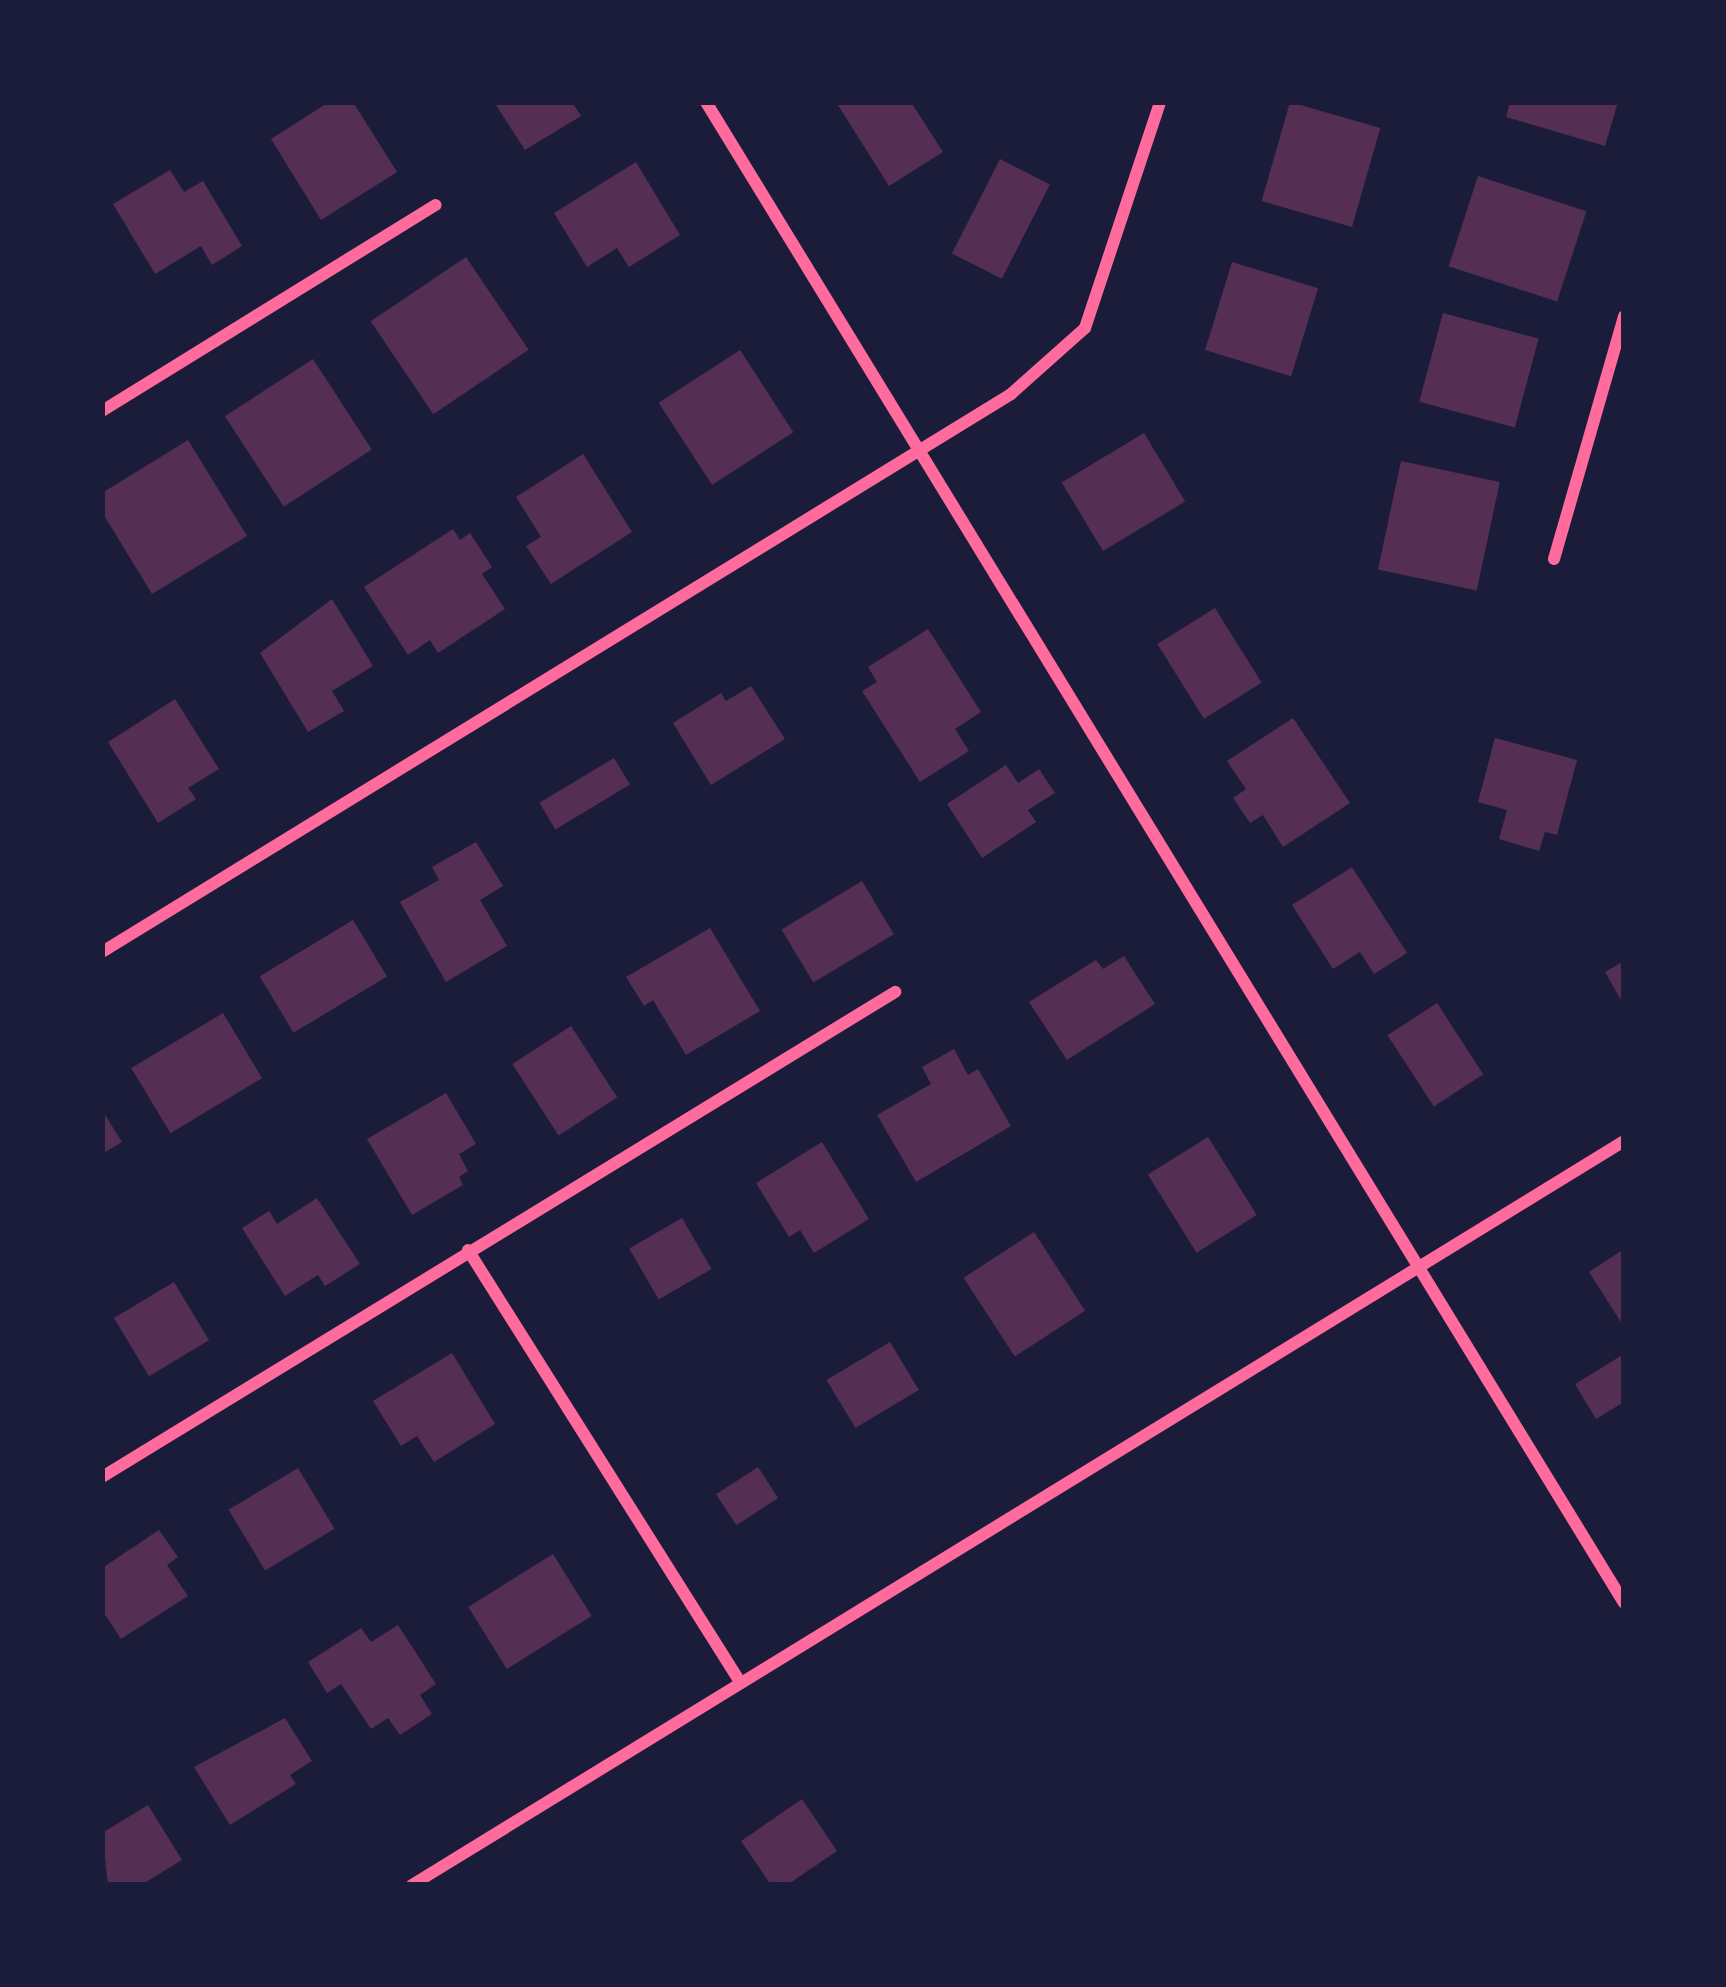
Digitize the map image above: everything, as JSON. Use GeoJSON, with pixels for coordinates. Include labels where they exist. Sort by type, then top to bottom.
{"type":"FeatureCollection","features":[{"type":"Feature","properties":{"kind":"street"},"geometry":{"type":"LineString","coordinates":[[706,102],[1624,1604]]}},
{"type":"Feature","properties":{"kind":"street"},"geometry":{"type":"LineString","coordinates":[[102,952],[1011,394],[1084,328],[1160,102]]}},
{"type":"Feature","properties":{"kind":"street"},"geometry":{"type":"LineString","coordinates":[[102,411],[435,205]]}},
{"type":"Feature","properties":{"kind":"street"},"geometry":{"type":"LineString","coordinates":[[1554,559],[1624,316]]}},
{"type":"Feature","properties":{"kind":"street"},"geometry":{"type":"LineString","coordinates":[[102,1477],[896,992]]}},
{"type":"Feature","properties":{"kind":"street"},"geometry":{"type":"LineString","coordinates":[[412,1885],[1624,1141]]}},
{"type":"Feature","properties":{"kind":"street"},"geometry":{"type":"LineString","coordinates":[[468,1250],[740,1682]]}},
{"type":"Feature","properties":{"kind":"building"},"geometry":{"type":"Polygon","coordinates":[[[329,102],[353,102],[397,172],[321,220],[271,139],[329,102]]]}},
{"type":"Feature","properties":{"kind":"building"},"geometry":{"type":"Polygon","coordinates":[[[494,102],[572,102],[581,116],[525,150],[494,102]]]}},
{"type":"Feature","properties":{"kind":"building"},"geometry":{"type":"Polygon","coordinates":[[[836,102],[911,102],[943,152],[889,186],[836,102]]]}},
{"type":"Feature","properties":{"kind":"building"},"geometry":{"type":"Polygon","coordinates":[[[1290,102],[1380,128],[1352,227],[1262,201],[1290,102]]]}},
{"type":"Feature","properties":{"kind":"building"},"geometry":{"type":"Polygon","coordinates":[[[1510,102],[1618,102],[1605,146],[1506,117],[1510,102]]]}},
{"type":"Feature","properties":{"kind":"building"},"geometry":{"type":"Polygon","coordinates":[[[1000,159],[1050,184],[1002,279],[952,253],[1000,159]]]}},
{"type":"Feature","properties":{"kind":"building"},"geometry":{"type":"Polygon","coordinates":[[[636,162],[680,235],[629,267],[617,248],[587,267],[554,213],[636,162]]]}},
{"type":"Feature","properties":{"kind":"building"},"geometry":{"type":"Polygon","coordinates":[[[170,170],[184,192],[203,181],[242,246],[212,265],[201,246],[155,274],[113,204],[170,170]]]}},
{"type":"Feature","properties":{"kind":"building"},"geometry":{"type":"Polygon","coordinates":[[[1478,176],[1586,211],[1557,302],[1449,266],[1478,176]]]}},
{"type":"Feature","properties":{"kind":"building"},"geometry":{"type":"Polygon","coordinates":[[[466,257],[529,350],[433,414],[371,321],[466,257]]]}},
{"type":"Feature","properties":{"kind":"building"},"geometry":{"type":"Polygon","coordinates":[[[1232,262],[1318,288],[1291,376],[1205,350],[1232,262]]]}},
{"type":"Feature","properties":{"kind":"building"},"geometry":{"type":"Polygon","coordinates":[[[1443,313],[1539,339],[1515,427],[1419,402],[1443,313]]]}},
{"type":"Feature","properties":{"kind":"building"},"geometry":{"type":"Polygon","coordinates":[[[740,350],[793,432],[712,485],[659,403],[740,350]]]}},
{"type":"Feature","properties":{"kind":"building"},"geometry":{"type":"Polygon","coordinates":[[[313,359],[372,450],[284,507],[225,416],[313,359]]]}},
{"type":"Feature","properties":{"kind":"building"},"geometry":{"type":"Polygon","coordinates":[[[1144,433],[1185,502],[1103,551],[1062,482],[1144,433]]]}},
{"type":"Feature","properties":{"kind":"building"},"geometry":{"type":"Polygon","coordinates":[[[188,440],[247,536],[152,594],[102,512],[102,493],[188,440]]]}},
{"type":"Feature","properties":{"kind":"building"},"geometry":{"type":"Polygon","coordinates":[[[583,454],[632,532],[551,584],[526,546],[541,537],[516,497],[583,454]]]}},
{"type":"Feature","properties":{"kind":"building"},"geometry":{"type":"Polygon","coordinates":[[[1401,461],[1500,482],[1477,591],[1378,570],[1401,461]]]}},
{"type":"Feature","properties":{"kind":"building"},"geometry":{"type":"Polygon","coordinates":[[[453,529],[460,540],[470,533],[492,567],[482,574],[505,609],[438,653],[430,640],[408,655],[364,587],[453,529]]]}},
{"type":"Feature","properties":{"kind":"building"},"geometry":{"type":"Polygon","coordinates":[[[332,599],[373,666],[332,691],[344,711],[308,732],[260,653],[332,599]]]}},
{"type":"Feature","properties":{"kind":"building"},"geometry":{"type":"Polygon","coordinates":[[[1215,608],[1262,683],[1204,719],[1157,644],[1215,608]]]}},
{"type":"Feature","properties":{"kind":"building"},"geometry":{"type":"Polygon","coordinates":[[[928,629],[981,712],[955,729],[969,751],[920,782],[862,691],[877,682],[868,667],[928,629]]]}},
{"type":"Feature","properties":{"kind":"building"},"geometry":{"type":"Polygon","coordinates":[[[751,686],[785,739],[711,785],[673,723],[721,693],[726,701],[751,686]]]}},
{"type":"Feature","properties":{"kind":"building"},"geometry":{"type":"Polygon","coordinates":[[[175,699],[219,769],[188,788],[196,799],[158,823],[108,742],[175,699]]]}},
{"type":"Feature","properties":{"kind":"building"},"geometry":{"type":"Polygon","coordinates":[[[1293,718],[1350,803],[1283,847],[1263,815],[1250,823],[1233,798],[1246,789],[1227,761],[1293,718]]]}},
{"type":"Feature","properties":{"kind":"building"},"geometry":{"type":"Polygon","coordinates":[[[1495,738],[1577,760],[1557,835],[1545,832],[1539,851],[1499,839],[1507,810],[1478,802],[1495,738]]]}},
{"type":"Feature","properties":{"kind":"building"},"geometry":{"type":"Polygon","coordinates":[[[614,758],[630,785],[555,829],[539,803],[614,758]]]}},
{"type":"Feature","properties":{"kind":"building"},"geometry":{"type":"Polygon","coordinates":[[[1006,765],[1018,783],[1039,769],[1055,793],[1028,810],[1036,822],[982,858],[947,804],[1006,765]]]}},
{"type":"Feature","properties":{"kind":"building"},"geometry":{"type":"Polygon","coordinates":[[[476,842],[503,886],[480,900],[507,946],[446,982],[400,902],[439,880],[432,867],[476,842]]]}},
{"type":"Feature","properties":{"kind":"building"},"geometry":{"type":"Polygon","coordinates":[[[1352,867],[1407,953],[1374,974],[1360,952],[1333,969],[1292,905],[1352,867]]]}},
{"type":"Feature","properties":{"kind":"building"},"geometry":{"type":"Polygon","coordinates":[[[862,881],[894,934],[813,983],[781,929],[862,881]]]}},
{"type":"Feature","properties":{"kind":"building"},"geometry":{"type":"Polygon","coordinates":[[[353,920],[387,977],[294,1033],[260,976],[353,920]]]}},
{"type":"Feature","properties":{"kind":"building"},"geometry":{"type":"Polygon","coordinates":[[[710,928],[760,1011],[686,1055],[653,1000],[644,1006],[626,977],[710,928]]]}},
{"type":"Feature","properties":{"kind":"building"},"geometry":{"type":"Polygon","coordinates":[[[1124,956],[1155,1004],[1067,1060],[1029,1002],[1096,960],[1103,969],[1124,956]]]}},
{"type":"Feature","properties":{"kind":"building"},"geometry":{"type":"Polygon","coordinates":[[[1624,961],[1624,1005],[1605,972],[1624,961]]]}},
{"type":"Feature","properties":{"kind":"building"},"geometry":{"type":"Polygon","coordinates":[[[1437,1003],[1483,1074],[1434,1106],[1388,1035],[1437,1003]]]}},
{"type":"Feature","properties":{"kind":"building"},"geometry":{"type":"Polygon","coordinates":[[[223,1013],[262,1078],[170,1133],[131,1068],[223,1013]]]}},
{"type":"Feature","properties":{"kind":"building"},"geometry":{"type":"Polygon","coordinates":[[[571,1026],[617,1097],[559,1135],[512,1064],[571,1026]]]}},
{"type":"Feature","properties":{"kind":"building"},"geometry":{"type":"Polygon","coordinates":[[[954,1049],[968,1075],[978,1069],[1011,1126],[916,1182],[877,1115],[931,1084],[922,1067],[954,1049]]]}},
{"type":"Feature","properties":{"kind":"building"},"geometry":{"type":"Polygon","coordinates":[[[446,1093],[476,1144],[459,1154],[468,1171],[459,1177],[463,1185],[412,1215],[367,1139],[446,1093]]]}},
{"type":"Feature","properties":{"kind":"building"},"geometry":{"type":"Polygon","coordinates":[[[102,1110],[122,1142],[102,1154],[102,1110]]]}},
{"type":"Feature","properties":{"kind":"building"},"geometry":{"type":"Polygon","coordinates":[[[1208,1137],[1257,1215],[1197,1253],[1148,1175],[1208,1137]]]}},
{"type":"Feature","properties":{"kind":"building"},"geometry":{"type":"Polygon","coordinates":[[[822,1142],[869,1219],[814,1253],[800,1230],[789,1237],[756,1183],[822,1142]]]}},
{"type":"Feature","properties":{"kind":"building"},"geometry":{"type":"Polygon","coordinates":[[[317,1198],[360,1264],[325,1286],[318,1275],[285,1296],[242,1228],[269,1211],[277,1224],[317,1198]]]}},
{"type":"Feature","properties":{"kind":"building"},"geometry":{"type":"Polygon","coordinates":[[[682,1218],[712,1269],[659,1300],[629,1248],[682,1218]]]}},
{"type":"Feature","properties":{"kind":"building"},"geometry":{"type":"Polygon","coordinates":[[[1034,1232],[1085,1311],[1015,1357],[964,1278],[1034,1232]]]}},
{"type":"Feature","properties":{"kind":"building"},"geometry":{"type":"Polygon","coordinates":[[[1624,1249],[1624,1327],[1589,1272],[1624,1249]]]}},
{"type":"Feature","properties":{"kind":"building"},"geometry":{"type":"Polygon","coordinates":[[[174,1282],[209,1340],[149,1376],[114,1318],[174,1282]]]}},
{"type":"Feature","properties":{"kind":"building"},"geometry":{"type":"Polygon","coordinates":[[[890,1342],[919,1390],[855,1428],[827,1380],[890,1342]]]}},
{"type":"Feature","properties":{"kind":"building"},"geometry":{"type":"Polygon","coordinates":[[[452,1353],[495,1424],[434,1462],[417,1436],[401,1446],[373,1401],[452,1353]]]}},
{"type":"Feature","properties":{"kind":"building"},"geometry":{"type":"Polygon","coordinates":[[[1624,1354],[1624,1402],[1596,1419],[1575,1384],[1624,1354]]]}},
{"type":"Feature","properties":{"kind":"building"},"geometry":{"type":"Polygon","coordinates":[[[758,1467],[778,1498],[736,1525],[716,1494],[758,1467]]]}},
{"type":"Feature","properties":{"kind":"building"},"geometry":{"type":"Polygon","coordinates":[[[298,1468],[335,1529],[265,1571],[229,1510],[298,1468]]]}},
{"type":"Feature","properties":{"kind":"building"},"geometry":{"type":"Polygon","coordinates":[[[159,1530],[178,1557],[167,1565],[188,1596],[121,1639],[102,1610],[102,1568],[159,1530]]]}},
{"type":"Feature","properties":{"kind":"building"},"geometry":{"type":"Polygon","coordinates":[[[553,1554],[592,1616],[507,1669],[468,1607],[553,1554]]]}},
{"type":"Feature","properties":{"kind":"building"},"geometry":{"type":"Polygon","coordinates":[[[398,1625],[436,1684],[420,1695],[432,1714],[400,1735],[388,1718],[371,1729],[341,1684],[327,1693],[308,1662],[361,1628],[371,1642],[398,1625]]]}},
{"type":"Feature","properties":{"kind":"building"},"geometry":{"type":"Polygon","coordinates":[[[285,1718],[312,1761],[290,1775],[296,1784],[230,1825],[194,1767],[285,1718]]]}},
{"type":"Feature","properties":{"kind":"building"},"geometry":{"type":"Polygon","coordinates":[[[802,1799],[837,1851],[787,1885],[771,1885],[741,1841],[802,1799]]]}},
{"type":"Feature","properties":{"kind":"building"},"geometry":{"type":"Polygon","coordinates":[[[148,1805],[182,1860],[141,1885],[108,1885],[102,1833],[148,1805]]]}}]}
